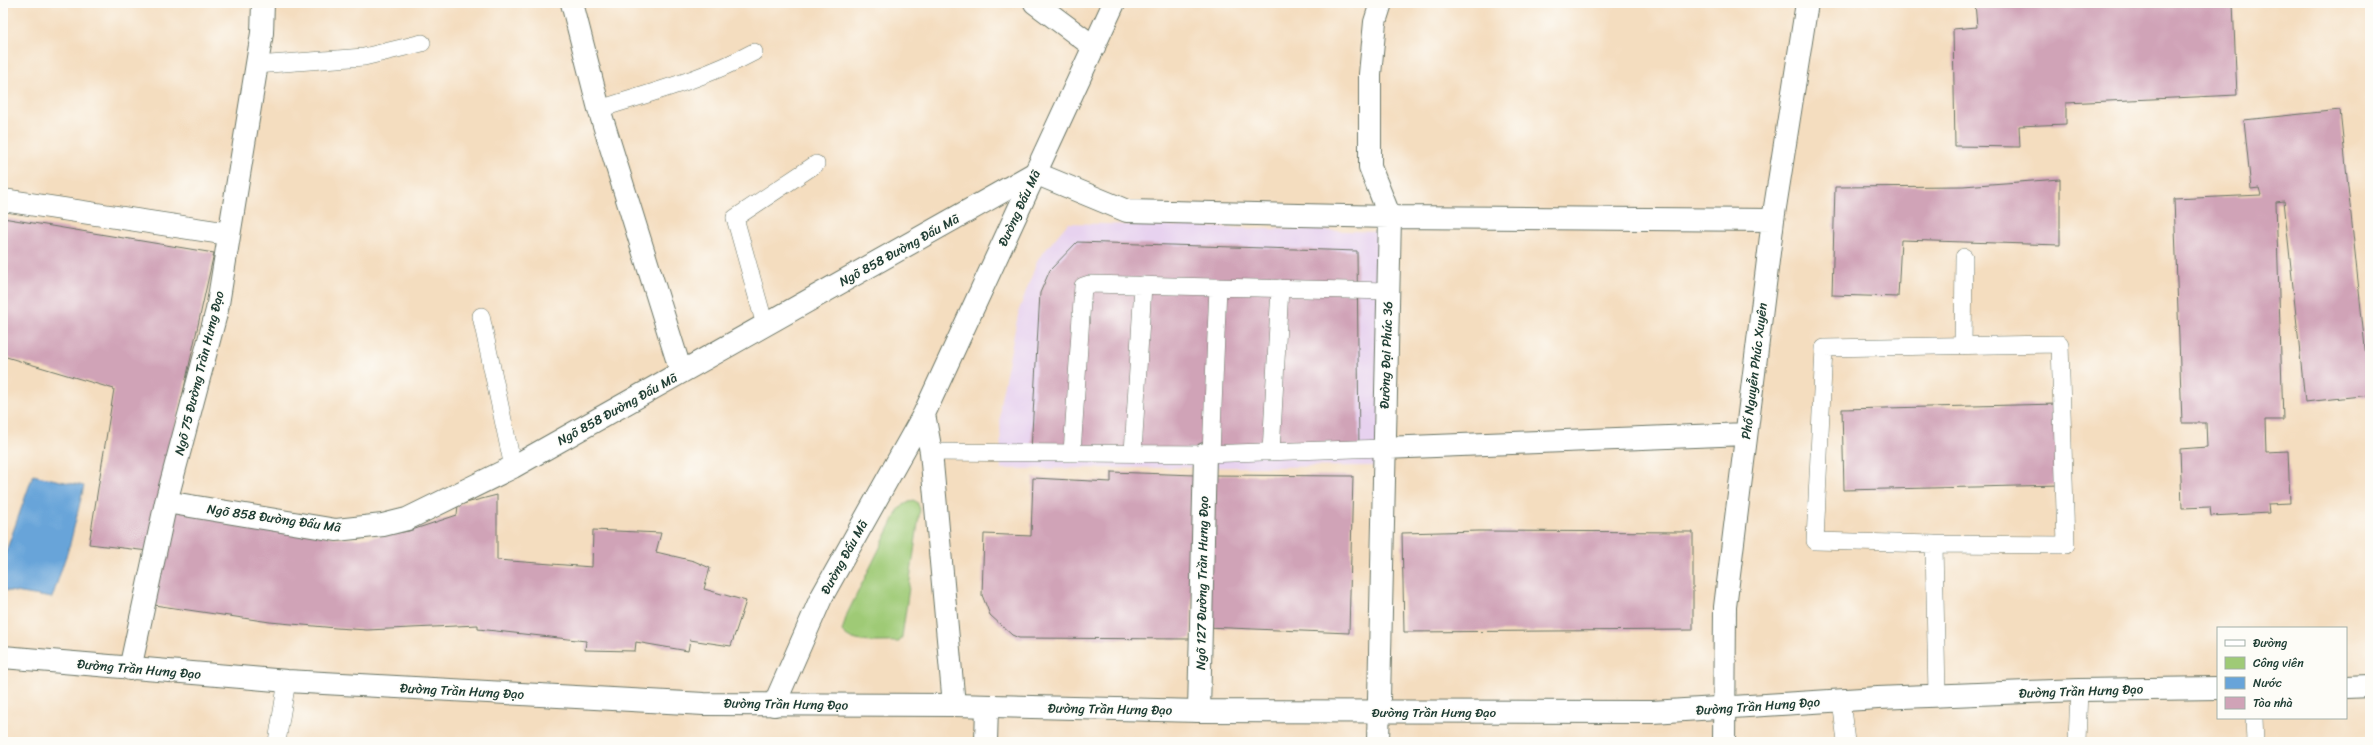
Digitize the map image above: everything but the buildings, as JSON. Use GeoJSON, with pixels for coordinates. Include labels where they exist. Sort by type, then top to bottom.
{"type":"FeatureCollection","features":[{"type":"Feature","properties":{"kind":"street","name":"Ngõ 75 Đường Trần Hưng Đạo"},"geometry":{"type":"LineString","coordinates":[[130,669],[166,502],[217,310],[262,33],[263,3]]}},
{"type":"Feature","properties":{"kind":"street"},"geometry":{"type":"LineString","coordinates":[[572,3],[599,109],[681,372]]}},
{"type":"Feature","properties":{"kind":"street"},"geometry":{"type":"LineString","coordinates":[[1035,3],[1094,47]]}},
{"type":"Feature","properties":{"kind":"street","name":"Đường Đấu Mã"},"geometry":{"type":"LineString","coordinates":[[774,705],[821,598],[924,414],[1114,3]]}},
{"type":"Feature","properties":{"kind":"street","name":"Đường Đại Phúc 36"},"geometry":{"type":"LineString","coordinates":[[1378,742],[1390,217],[1370,167],[1370,74],[1375,22],[1381,3]]}},
{"type":"Feature","properties":{"kind":"street","name":"Phố Nguyễn Phúc Xuyên"},"geometry":{"type":"LineString","coordinates":[[1724,742],[1722,709],[1724,618],[1773,220],[1807,3]]}},
{"type":"Feature","properties":{"kind":"street"},"geometry":{"type":"LineString","coordinates":[[1035,173],[1127,211],[1390,217],[1773,220]]}},
{"type":"Feature","properties":{"kind":"street","name":"Ngõ 858 Đường Đấu Mã"},"geometry":{"type":"LineString","coordinates":[[166,502],[336,530],[383,526],[407,519],[513,467],[1035,173]]}},
{"type":"Feature","properties":{"kind":"street"},"geometry":{"type":"LineString","coordinates":[[3,200],[229,234]]}},
{"type":"Feature","properties":{"kind":"street"},"geometry":{"type":"LineString","coordinates":[[924,414],[930,452],[954,705]]}},
{"type":"Feature","properties":{"kind":"street"},"geometry":{"type":"LineString","coordinates":[[1384,448],[1746,434]]}},
{"type":"Feature","properties":{"kind":"street","name":"Ngõ 127 Đường Trần Hưng Đạo"},"geometry":{"type":"LineString","coordinates":[[1199,711],[1208,454]]}},
{"type":"Feature","properties":{"kind":"street","name":"Đường Trần Hưng Đạo"},"geometry":{"type":"LineString","coordinates":[[3,657],[130,669],[287,681],[704,704],[954,705],[1199,711],[1652,712],[1722,709],[1841,700],[2079,690],[2217,688]]}},
{"type":"Feature","properties":{"kind":"street"},"geometry":{"type":"LineString","coordinates":[[2347,686],[2370,686]]}},
{"type":"Feature","properties":{"kind":"street"},"geometry":{"type":"LineString","coordinates":[[986,742],[987,706]]}},
{"type":"Feature","properties":{"kind":"lane"},"geometry":{"type":"LineString","coordinates":[[256,65],[364,57],[422,43]]}},
{"type":"Feature","properties":{"kind":"lane"},"geometry":{"type":"LineString","coordinates":[[599,109],[669,87],[736,62],[754,52]]}},
{"type":"Feature","properties":{"kind":"lane"},"geometry":{"type":"LineString","coordinates":[[765,325],[735,218],[816,164]]}},
{"type":"Feature","properties":{"kind":"lane"},"geometry":{"type":"LineString","coordinates":[[1963,346],[1964,257]]}},
{"type":"Feature","properties":{"kind":"lane"},"geometry":{"type":"LineString","coordinates":[[1072,453],[1083,286],[1089,284],[1388,291]]}},
{"type":"Feature","properties":{"kind":"lane"},"geometry":{"type":"LineString","coordinates":[[1133,453],[1142,286]]}},
{"type":"Feature","properties":{"kind":"lane"},"geometry":{"type":"LineString","coordinates":[[1208,454],[1218,287]]}},
{"type":"Feature","properties":{"kind":"lane"},"geometry":{"type":"LineString","coordinates":[[1271,452],[1280,288]]}},
{"type":"Feature","properties":{"kind":"lane"},"geometry":{"type":"LineString","coordinates":[[481,316],[513,467]]}},
{"type":"Feature","properties":{"kind":"lane"},"geometry":{"type":"LineString","coordinates":[[2060,344],[2066,545],[1934,544],[1815,541],[1824,348],[2060,344]]}},
{"type":"Feature","properties":{"kind":"lane"},"geometry":{"type":"LineString","coordinates":[[930,452],[1208,454],[1384,448]]}},
{"type":"Feature","properties":{"kind":"lane"},"geometry":{"type":"LineString","coordinates":[[1934,544],[1937,696]]}},
{"type":"Feature","properties":{"kind":"lane"},"geometry":{"type":"LineString","coordinates":[[277,742],[287,681]]}},
{"type":"Feature","properties":{"kind":"lane"},"geometry":{"type":"LineString","coordinates":[[2077,742],[2079,690]]}},
{"type":"Feature","properties":{"kind":"lane"},"geometry":{"type":"LineString","coordinates":[[1841,700],[1846,742]]}},
{"type":"Feature","properties":{"kind":"lane"},"geometry":{"type":"LineString","coordinates":[[2254,719],[2255,742]]}},
{"type":"Feature","properties":{"kind":"shaded area"},"geometry":{"type":"Polygon","coordinates":[[[1068,223],[1380,232],[1380,466],[1001,469],[1000,404],[1019,310],[1038,259],[1068,223]]]}},
{"type":"Feature","properties":{"kind":"green space"},"geometry":{"type":"Polygon","coordinates":[[[913,500],[917,502],[920,509],[902,637],[899,642],[868,642],[853,639],[842,631],[847,614],[900,507],[913,500]]]}},
{"type":"Feature","properties":{"kind":"water"},"geometry":{"type":"Polygon","coordinates":[[[33,475],[84,486],[70,544],[52,598],[3,590],[3,560],[33,475]]]}}]}
